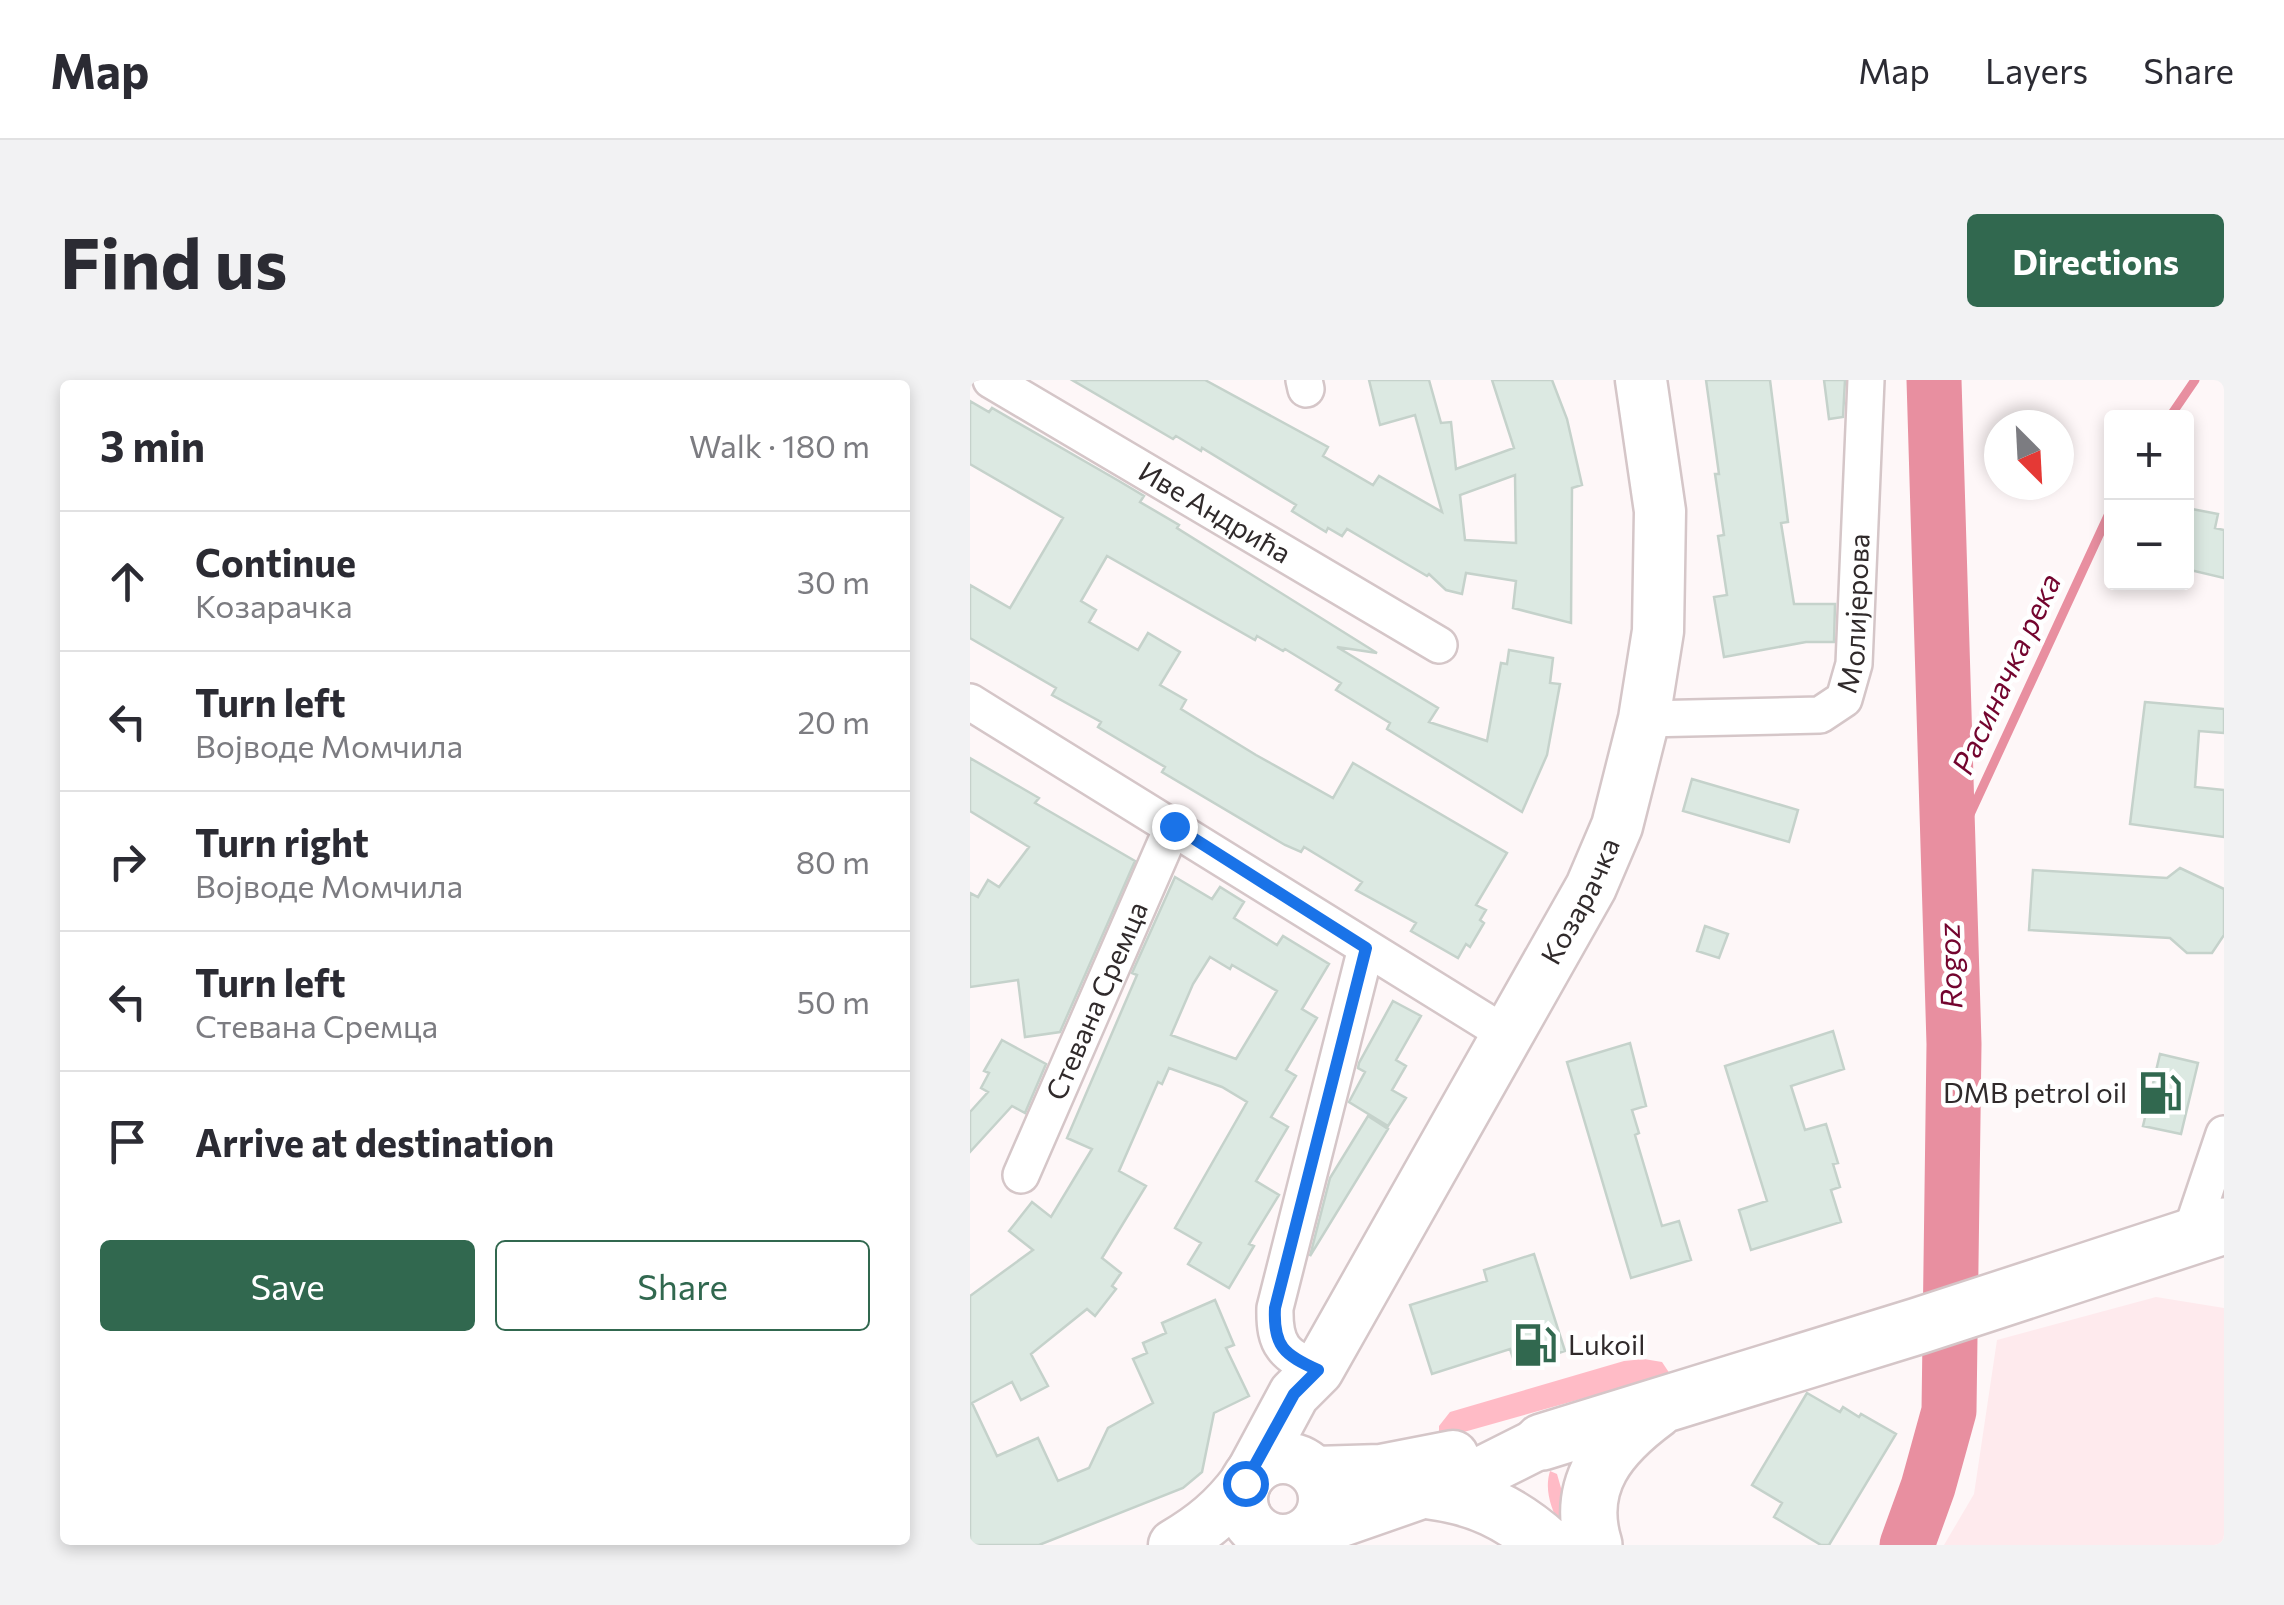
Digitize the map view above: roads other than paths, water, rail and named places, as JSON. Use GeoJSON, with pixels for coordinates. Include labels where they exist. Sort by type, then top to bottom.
{"type":"FeatureCollection","features":[{"type":"Feature","properties":{"kind":"main road"},"geometry":{"type":"LineString","coordinates":[[1569,1539],[1534,1488],[1534,1463],[1542,1442],[1918,1326],[2112,1261],[2212,1241]]}},
{"type":"Feature","properties":{"kind":"main road"},"geometry":{"type":"LineString","coordinates":[[1569,1539],[1608,1454],[1626,1432],[1665,1404]]}},
{"type":"Feature","properties":{"kind":"main road"},"geometry":{"type":"LineString","coordinates":[[1430,1491],[1460,1495],[1569,1539]]}},
{"type":"Feature","properties":{"kind":"street","name":"Иве Андрића"},"geometry":{"type":"LineString","coordinates":[[991,380],[1438,645]]}},
{"type":"Feature","properties":{"kind":"street","name":"Козарачка"},"geometry":{"type":"LineString","coordinates":[[1174,1545],[1226,1508],[1248,1478],[1294,1394],[1318,1370],[1591,887],[1617,826],[1644,719],[1658,630],[1660,510],[1641,380]]}},
{"type":"Feature","properties":{"kind":"street","name":"Молијерова"},"geometry":{"type":"LineString","coordinates":[[1644,719],[1820,715],[1844,699],[1854,664],[1866,380]]}},
{"type":"Feature","properties":{"kind":"street"},"geometry":{"type":"LineString","coordinates":[[970,702],[1508,1036]]}},
{"type":"Feature","properties":{"kind":"street","name":"Стевана Сремца"},"geometry":{"type":"LineString","coordinates":[[1021,1175],[1174,826]]}},
{"type":"Feature","properties":{"kind":"street"},"geometry":{"type":"LineString","coordinates":[[1318,1370],[1282,1348],[1274,1331],[1275,1308],[1366,948]]}},
{"type":"Feature","properties":{"kind":"street"},"geometry":{"type":"LineString","coordinates":[[2212,1241],[2224,1134]]}},
{"type":"Feature","properties":{"kind":"street","name":"Козарачка"},"geometry":{"type":"LineString","coordinates":[[1310,1468],[1304,1432],[1318,1370]]}},
{"type":"Feature","properties":{"kind":"street"},"geometry":{"type":"LineString","coordinates":[[1542,1442],[1482,1472],[1286,1540],[1268,1538],[1248,1522],[1242,1496],[1248,1478],[1276,1458],[1291,1458],[1310,1468],[1416,1465],[1476,1450],[1542,1442]]}},
{"type":"Feature","properties":{"kind":"street"},"geometry":{"type":"LineString","coordinates":[[1286,1540],[1317,1524],[1325,1498],[1310,1468]]}},
{"type":"Feature","properties":{"kind":"waterway","name":"Rogoz"},"geometry":{"type":"LineString","coordinates":[[1907,1545],[1949,1411],[1954,1044],[1934,380]]}},
{"type":"Feature","properties":{"kind":"waterway","name":"Расиначка река"},"geometry":{"type":"LineString","coordinates":[[2174,410],[2195,380]]}},
{"type":"Feature","properties":{"kind":"waterway","name":"Расиначка река"},"geometry":{"type":"LineString","coordinates":[[1948,862],[2104,524]]}},
{"type":"Feature","properties":{"kind":"place","name":"DMB petrol oil"},"geometry":{"type":"Point","coordinates":[2160,1093]}},
{"type":"Feature","properties":{"kind":"place","name":"Lukoil"},"geometry":{"type":"Point","coordinates":[1535,1345]}}]}
